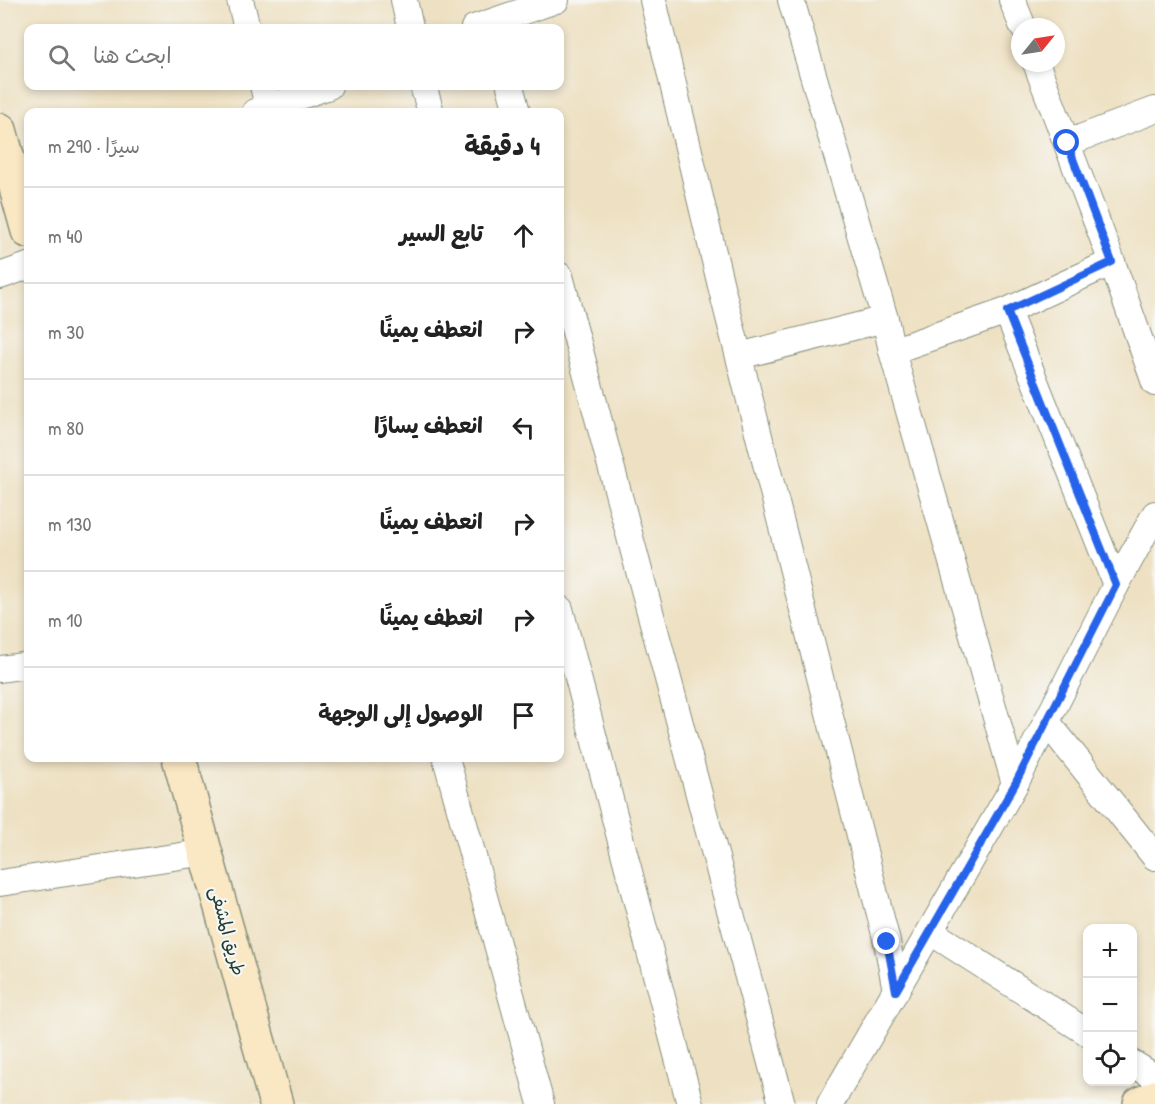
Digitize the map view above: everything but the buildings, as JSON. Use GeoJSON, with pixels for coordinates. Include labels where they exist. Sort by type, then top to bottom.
{"type":"FeatureCollection","features":[{"type":"Feature","properties":{"kind":"street"},"geometry":{"type":"LineString","coordinates":[[240,0],[247,24]]}},
{"type":"Feature","properties":{"kind":"street"},"geometry":{"type":"LineString","coordinates":[[404,0],[409,24]]}},
{"type":"Feature","properties":{"kind":"street"},"geometry":{"type":"LineString","coordinates":[[488,19],[556,0]]}},
{"type":"Feature","properties":{"kind":"street"},"geometry":{"type":"LineString","coordinates":[[653,0],[739,356],[887,942],[896,991]]}},
{"type":"Feature","properties":{"kind":"street"},"geometry":{"type":"LineString","coordinates":[[791,0],[885,319],[892,351],[1015,784]]}},
{"type":"Feature","properties":{"kind":"street"},"geometry":{"type":"LineString","coordinates":[[1012,0],[1019,18]]}},
{"type":"Feature","properties":{"kind":"street"},"geometry":{"type":"LineString","coordinates":[[1039,72],[1112,262],[1155,384]]}},
{"type":"Feature","properties":{"kind":"street"},"geometry":{"type":"LineString","coordinates":[[264,105],[315,90]]}},
{"type":"Feature","properties":{"kind":"street"},"geometry":{"type":"LineString","coordinates":[[424,90],[429,108]]}},
{"type":"Feature","properties":{"kind":"street"},"geometry":{"type":"LineString","coordinates":[[511,90],[516,108]]}},
{"type":"Feature","properties":{"kind":"street"},"geometry":{"type":"LineString","coordinates":[[1067,143],[1155,110]]}},
{"type":"Feature","properties":{"kind":"street"},"geometry":{"type":"LineString","coordinates":[[0,130],[23,191]]}},
{"type":"Feature","properties":{"kind":"street"},"geometry":{"type":"LineString","coordinates":[[892,351],[1007,311],[1112,262]]}},
{"type":"Feature","properties":{"kind":"street"},"geometry":{"type":"LineString","coordinates":[[0,276],[24,267]]}},
{"type":"Feature","properties":{"kind":"street"},"geometry":{"type":"LineString","coordinates":[[564,291],[782,1104]]}},
{"type":"Feature","properties":{"kind":"street"},"geometry":{"type":"LineString","coordinates":[[1007,311],[1116,585]]}},
{"type":"Feature","properties":{"kind":"street"},"geometry":{"type":"LineString","coordinates":[[739,356],[885,319]]}},
{"type":"Feature","properties":{"kind":"street"},"geometry":{"type":"LineString","coordinates":[[830,1104],[1015,784],[1116,585],[1155,514]]}},
{"type":"Feature","properties":{"kind":"street"},"geometry":{"type":"LineString","coordinates":[[564,624],[690,1104]]}},
{"type":"Feature","properties":{"kind":"street"},"geometry":{"type":"LineString","coordinates":[[0,669],[24,666]]}},
{"type":"Feature","properties":{"kind":"street"},"geometry":{"type":"LineString","coordinates":[[1047,722],[1155,857]]}},
{"type":"Feature","properties":{"kind":"street","name":"طريق المشفى"},"geometry":{"type":"LineString","coordinates":[[180,762],[276,1104]]}},
{"type":"Feature","properties":{"kind":"street"},"geometry":{"type":"LineString","coordinates":[[448,762],[541,1104]]}},
{"type":"Feature","properties":{"kind":"street"},"geometry":{"type":"LineString","coordinates":[[0,883],[207,852]]}},
{"type":"Feature","properties":{"kind":"street"},"geometry":{"type":"LineString","coordinates":[[931,932],[1085,1032]]}},
{"type":"Feature","properties":{"kind":"street"},"geometry":{"type":"LineString","coordinates":[[1137,1066],[1155,1077]]}},
{"type":"Feature","properties":{"kind":"street"},"geometry":{"type":"LineString","coordinates":[[1140,1104],[1155,1097]]}},
{"type":"Feature","properties":{"kind":"route"},"geometry":{"type":"LineString","coordinates":[[887,942],[896,991],[1015,784],[1116,585],[1007,311],[1112,262],[1067,143]]}}]}
